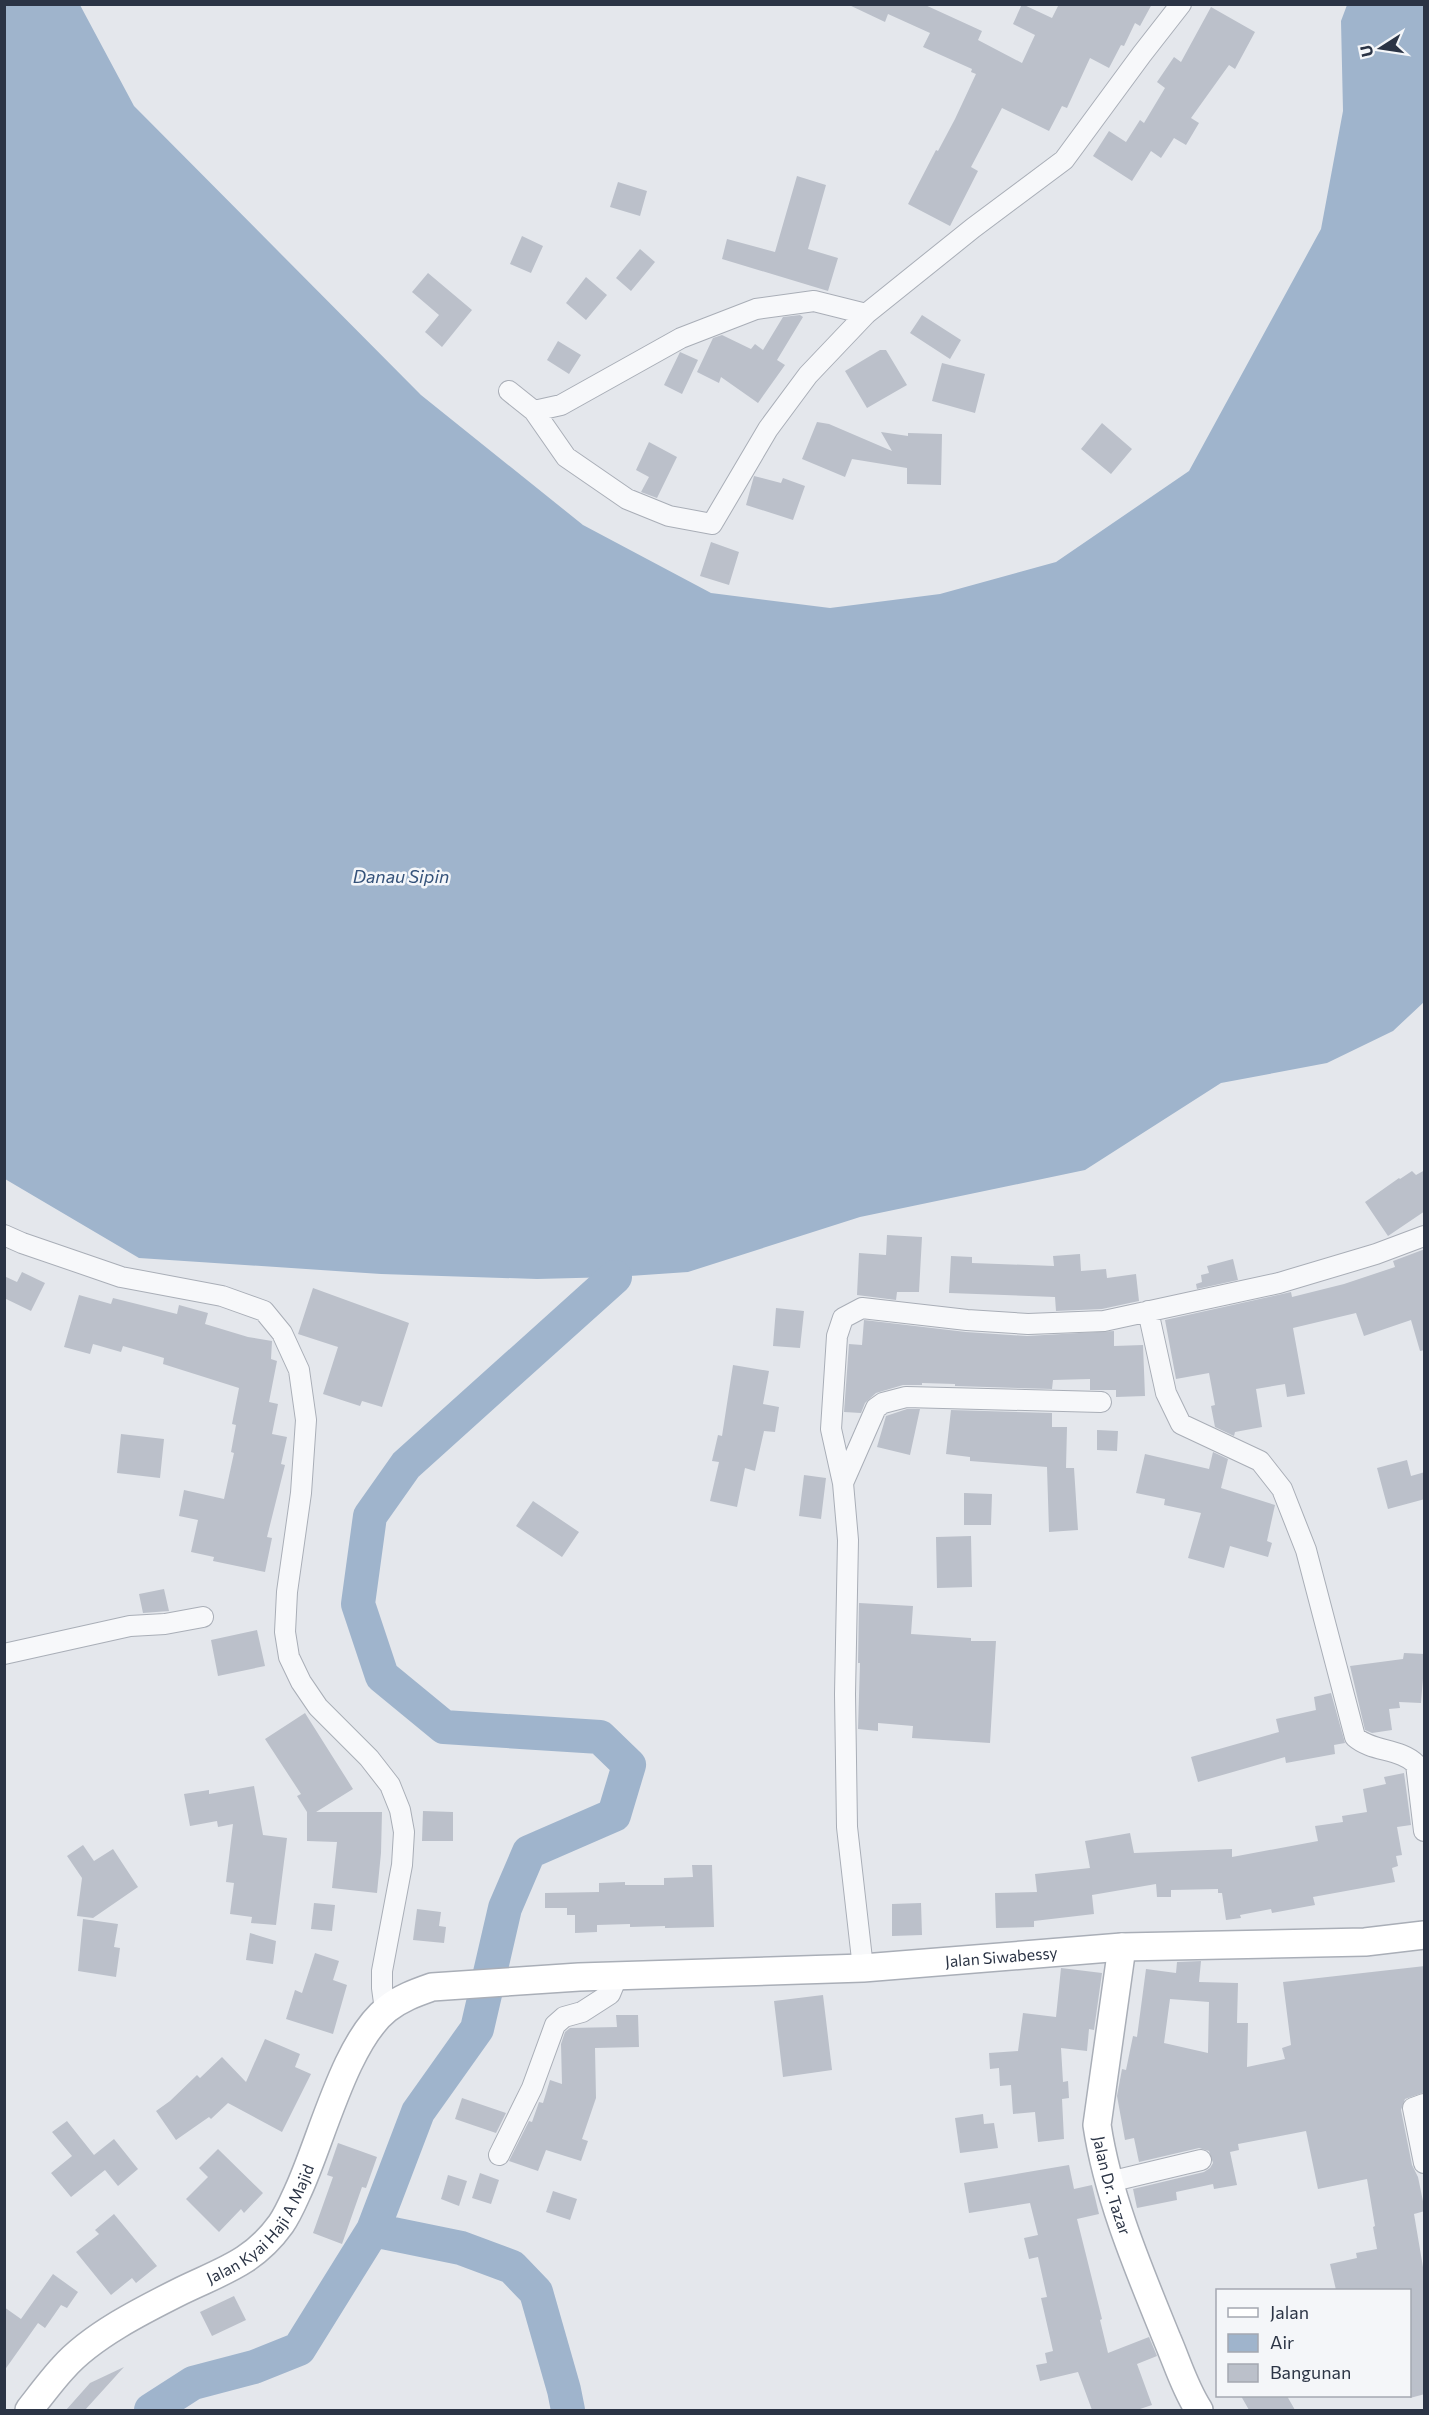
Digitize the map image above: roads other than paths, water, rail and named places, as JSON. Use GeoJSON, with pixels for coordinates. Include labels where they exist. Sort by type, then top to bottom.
{"type":"FeatureCollection","features":[{"type":"Feature","properties":{"kind":"main road","name":"Jalan Siwabessy"},"geometry":{"type":"LineString","coordinates":[[432,1988],[579,1977],[863,1968],[1122,1947],[1365,1942],[1425,1935]]}},
{"type":"Feature","properties":{"kind":"main road","name":"Jalan Dr. Tazar"},"geometry":{"type":"LineString","coordinates":[[1122,1947],[1097,2125],[1109,2182],[1154,2307],[1198,2410]]}},
{"type":"Feature","properties":{"kind":"main road","name":"Jalan Kyai Haji A Majid"},"geometry":{"type":"LineString","coordinates":[[29,2410],[64,2366],[105,2333],[181,2291],[227,2271],[260,2250],[283,2222],[303,2181],[356,2049],[370,2027],[385,2010],[408,1995],[432,1988]]}},
{"type":"Feature","properties":{"kind":"street"},"geometry":{"type":"LineString","coordinates":[[509,390],[534,411],[566,457],[627,499],[669,516],[712,524],[768,429],[808,375],[866,314],[973,228],[1064,160],[1181,4]]}},
{"type":"Feature","properties":{"kind":"street"},"geometry":{"type":"LineString","coordinates":[[534,411],[561,405],[681,338],[756,309],[814,301],[866,314]]}},
{"type":"Feature","properties":{"kind":"street"},"geometry":{"type":"LineString","coordinates":[[4,1235],[22,1244],[121,1277],[222,1296],[264,1311],[286,1343],[299,1370],[306,1420],[301,1493],[287,1592],[285,1632],[289,1657],[301,1682],[318,1707],[369,1758],[390,1785],[400,1810],[404,1832],[400,1876],[382,1971],[385,2010]]}},
{"type":"Feature","properties":{"kind":"street"},"geometry":{"type":"LineString","coordinates":[[863,1968],[847,1827],[845,1694],[848,1540],[843,1483],[831,1429],[837,1336],[843,1318],[862,1308],[967,1320],[1028,1324],[1104,1321],[1279,1283],[1376,1254],[1425,1236]]}},
{"type":"Feature","properties":{"kind":"street"},"geometry":{"type":"LineString","coordinates":[[1148,1311],[1166,1393],[1181,1424],[1260,1461],[1282,1489],[1306,1550],[1355,1737],[1365,1745],[1410,1758],[1416,1764],[1425,1831]]}},
{"type":"Feature","properties":{"kind":"street"},"geometry":{"type":"LineString","coordinates":[[843,1483],[876,1408],[893,1399],[906,1397],[1101,1402]]}},
{"type":"Feature","properties":{"kind":"street"},"geometry":{"type":"LineString","coordinates":[[4,1654],[130,1626],[165,1624],[203,1617]]}},
{"type":"Feature","properties":{"kind":"street"},"geometry":{"type":"LineString","coordinates":[[499,2155],[532,2088],[555,2025],[564,2017],[582,2012],[610,1994],[616,1977]]}},
{"type":"Feature","properties":{"kind":"street"},"geometry":{"type":"LineString","coordinates":[[1425,2104],[1413,2108],[1425,2163]]}},
{"type":"Feature","properties":{"kind":"street"},"geometry":{"type":"LineString","coordinates":[[1109,2182],[1201,2160]]}},
{"type":"Feature","properties":{"kind":"water","name":"Danau Sipin"},"geometry":{"type":"Polygon","coordinates":[[[5,4],[80,5],[134,106],[421,395],[583,525],[711,593],[830,608],[940,594],[1056,562],[1189,471],[1321,229],[1343,111],[1341,21],[1347,5],[1424,5],[1424,1002],[1393,1031],[1327,1063],[1221,1083],[1085,1170],[860,1217],[688,1272],[537,1279],[381,1274],[139,1258],[5,1179],[5,4]]]}},
{"type":"Feature","properties":{"kind":"waterway"},"geometry":{"type":"LineString","coordinates":[[151,2410],[193,2383],[254,2367],[299,2349],[373,2230],[418,2112],[477,2029],[505,1908],[529,1852],[614,1815],[629,1765],[600,1737],[444,1727],[382,1676],[358,1604],[370,1516],[406,1465],[615,1277]]}},
{"type":"Feature","properties":{"kind":"waterway"},"geometry":{"type":"LineString","coordinates":[[373,2230],[461,2248],[512,2267],[536,2292],[568,2410]]}}]}
